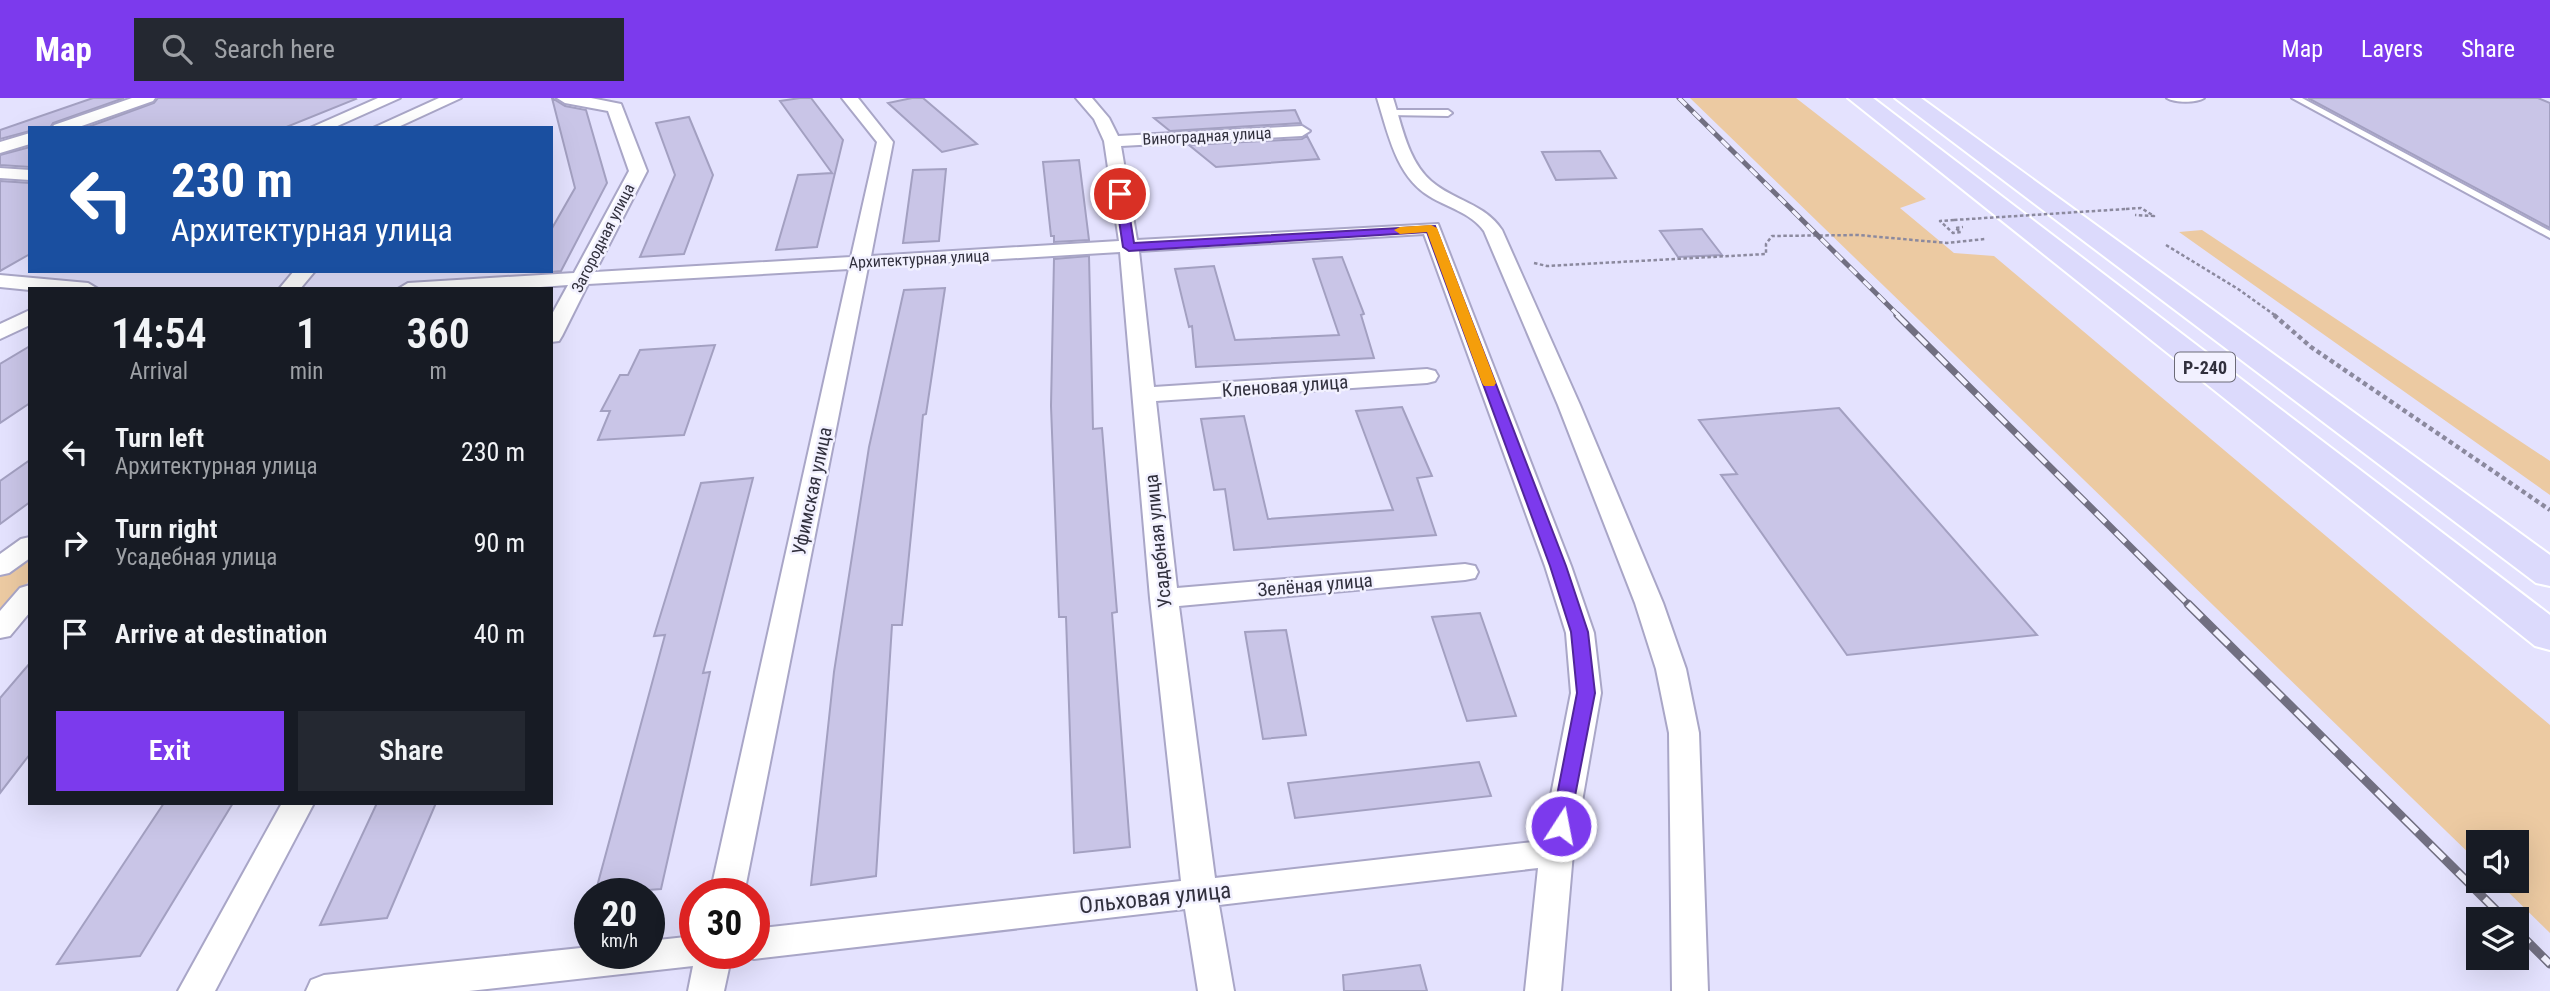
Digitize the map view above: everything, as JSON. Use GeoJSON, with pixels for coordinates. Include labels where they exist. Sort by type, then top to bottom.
{"type":"FeatureCollection","features":[{"type":"Feature","properties":{"kind":"highway","name":"Р-240"},"geometry":{"type":"LineString","coordinates":[[1859,98],[2550,636]]}},
{"type":"Feature","properties":{"kind":"highway","name":"Р-240"},"geometry":{"type":"LineString","coordinates":[[1906,98],[2550,574]]}},
{"type":"Feature","properties":{"kind":"street"},"geometry":{"type":"LineString","coordinates":[[66,126],[147,98]]}},
{"type":"Feature","properties":{"kind":"street"},"geometry":{"type":"LineString","coordinates":[[323,126],[392,98]]}},
{"type":"Feature","properties":{"kind":"street"},"geometry":{"type":"LineString","coordinates":[[386,126],[453,98]]}},
{"type":"Feature","properties":{"kind":"street","name":"Загородная улица"},"geometry":{"type":"LineString","coordinates":[[553,332],[638,171],[615,107],[565,98]]}},
{"type":"Feature","properties":{"kind":"street","name":"Уфимская улица"},"geometry":{"type":"LineString","coordinates":[[730,878],[885,142],[850,98]]}},
{"type":"Feature","properties":{"kind":"street","name":"Усадебная улица"},"geometry":{"type":"LineString","coordinates":[[1084,98],[1101,118],[1112,141],[1129,247],[1164,598],[1200,893],[1216,991]]}},
{"type":"Feature","properties":{"kind":"street"},"geometry":{"type":"LineString","coordinates":[[1388,106],[1411,169],[1426,186],[1473,209],[1486,219],[1493,230],[1569,405],[1658,629],[1671,669],[1684,733],[1690,991]]}},
{"type":"Feature","properties":{"kind":"street","name":"Виноградная улица"},"geometry":{"type":"LineString","coordinates":[[1112,141],[1302,131]]}},
{"type":"Feature","properties":{"kind":"street"},"geometry":{"type":"LineString","coordinates":[[0,148],[28,139]]}},
{"type":"Feature","properties":{"kind":"street"},"geometry":{"type":"LineString","coordinates":[[0,173],[28,175]]}},
{"type":"Feature","properties":{"kind":"street"},"geometry":{"type":"LineString","coordinates":[[1431,228],[1558,566],[1580,632],[1586,693],[1556,853],[1543,991]]}},
{"type":"Feature","properties":{"kind":"street","name":"Архитектурная улица"},"geometry":{"type":"LineString","coordinates":[[443,287],[1431,228]]}},
{"type":"Feature","properties":{"kind":"street"},"geometry":{"type":"LineString","coordinates":[[0,298],[43,273]]}},
{"type":"Feature","properties":{"kind":"street"},"geometry":{"type":"LineString","coordinates":[[77,287],[100,273]]}},
{"type":"Feature","properties":{"kind":"street"},"geometry":{"type":"LineString","coordinates":[[291,287],[303,273]]}},
{"type":"Feature","properties":{"kind":"street"},"geometry":{"type":"LineString","coordinates":[[0,281],[63,287]]}},
{"type":"Feature","properties":{"kind":"street"},"geometry":{"type":"LineString","coordinates":[[0,334],[28,317]]}},
{"type":"Feature","properties":{"kind":"street","name":"Кленовая улица"},"geometry":{"type":"LineString","coordinates":[[1142,395],[1427,376]]}},
{"type":"Feature","properties":{"kind":"street"},"geometry":{"type":"LineString","coordinates":[[0,567],[28,546]]}},
{"type":"Feature","properties":{"kind":"street","name":"Зелёная улица"},"geometry":{"type":"LineString","coordinates":[[1164,598],[1465,572]]}},
{"type":"Feature","properties":{"kind":"street"},"geometry":{"type":"LineString","coordinates":[[0,629],[28,596]]}},
{"type":"Feature","properties":{"kind":"street"},"geometry":{"type":"LineString","coordinates":[[196,991],[297,805]]}},
{"type":"Feature","properties":{"kind":"street","name":"Ольховая улица"},"geometry":{"type":"LineString","coordinates":[[770,942],[1556,853]]}},
{"type":"Feature","properties":{"kind":"street"},"geometry":{"type":"LineString","coordinates":[[324,991],[679,953]]}},
{"type":"Feature","properties":{"kind":"street"},"geometry":{"type":"LineString","coordinates":[[706,991],[711,969]]}},
{"type":"Feature","properties":{"kind":"lane"},"geometry":{"type":"LineString","coordinates":[[2171,98],[2200,98]]}},
{"type":"Feature","properties":{"kind":"lane"},"geometry":{"type":"LineString","coordinates":[[2296,98],[2550,235]]}},
{"type":"Feature","properties":{"kind":"lane"},"geometry":{"type":"LineString","coordinates":[[1388,106],[1448,113]]}},
{"type":"Feature","properties":{"kind":"path"},"geometry":{"type":"LineString","coordinates":[[1963,227],[1955,228],[1961,232],[1953,233],[1940,221],[2141,208],[2154,216],[2135,215]]}},
{"type":"Feature","properties":{"kind":"path"},"geometry":{"type":"LineString","coordinates":[[1547,267],[1766,254],[1766,244],[1772,236],[1858,235],[1947,243],[1985,239]]}},
{"type":"Feature","properties":{"kind":"path"},"geometry":{"type":"LineString","coordinates":[[2166,245],[2180,257],[2231,285],[2296,332],[2322,355],[2550,510]]}},
{"type":"Feature","properties":{"kind":"shaded area"},"geometry":{"type":"Polygon","coordinates":[[[1690,98],[1796,98],[1926,199],[1900,208],[1954,253],[1994,256],[2550,725],[2550,933],[2529,912],[2529,907],[2524,907],[2509,893],[2529,893],[2529,830],[2466,830],[2466,850],[1690,98]]]}},
{"type":"Feature","properties":{"kind":"shaded area"},"geometry":{"type":"Polygon","coordinates":[[[2202,230],[2550,461],[2550,495],[2179,232],[2202,230]]]}},
{"type":"Feature","properties":{"kind":"shaded area"},"geometry":{"type":"Polygon","coordinates":[[[28,556],[28,582],[0,614],[0,577],[28,556]]]}},
{"type":"Feature","properties":{"kind":"building"},"geometry":{"type":"Polygon","coordinates":[[[93,98],[124,98],[53,123],[51,126],[28,126],[28,132],[0,139],[0,130],[93,98]]]}},
{"type":"Feature","properties":{"kind":"building"},"geometry":{"type":"Polygon","coordinates":[[[158,98],[356,99],[289,126],[91,126],[154,103],[158,98]]]}},
{"type":"Feature","properties":{"kind":"building"},"geometry":{"type":"Polygon","coordinates":[[[552,98],[565,106],[586,110],[607,183],[561,271],[553,272],[553,226],[575,188],[552,98]]]}},
{"type":"Feature","properties":{"kind":"building"},"geometry":{"type":"Polygon","coordinates":[[[811,98],[843,140],[817,247],[776,250],[798,175],[832,173],[780,101],[811,98]]]}},
{"type":"Feature","properties":{"kind":"building"},"geometry":{"type":"Polygon","coordinates":[[[923,98],[977,144],[942,152],[888,103],[923,98]]]}},
{"type":"Feature","properties":{"kind":"building"},"geometry":{"type":"Polygon","coordinates":[[[2308,98],[2538,98],[2550,103],[2550,228],[2308,98]]]}},
{"type":"Feature","properties":{"kind":"building"},"geometry":{"type":"Polygon","coordinates":[[[1295,110],[1301,123],[1170,131],[1154,118],[1295,110]]]}},
{"type":"Feature","properties":{"kind":"building"},"geometry":{"type":"Polygon","coordinates":[[[689,117],[713,175],[684,254],[640,257],[675,175],[656,123],[689,117]]]}},
{"type":"Feature","properties":{"kind":"building"},"geometry":{"type":"Polygon","coordinates":[[[1307,136],[1319,159],[1216,167],[1189,145],[1302,139],[1307,136]]]}},
{"type":"Feature","properties":{"kind":"building"},"geometry":{"type":"Polygon","coordinates":[[[28,148],[28,167],[0,165],[0,155],[28,148]]]}},
{"type":"Feature","properties":{"kind":"building"},"geometry":{"type":"Polygon","coordinates":[[[1600,151],[1616,178],[1556,180],[1542,152],[1600,151]]]}},
{"type":"Feature","properties":{"kind":"building"},"geometry":{"type":"Polygon","coordinates":[[[1079,160],[1089,240],[1054,242],[1054,236],[1051,236],[1043,162],[1079,160]]]}},
{"type":"Feature","properties":{"kind":"building"},"geometry":{"type":"Polygon","coordinates":[[[946,169],[939,241],[903,243],[913,170],[946,169]]]}},
{"type":"Feature","properties":{"kind":"building"},"geometry":{"type":"Polygon","coordinates":[[[0,181],[28,183],[28,255],[0,271],[0,181]]]}},
{"type":"Feature","properties":{"kind":"building"},"geometry":{"type":"Polygon","coordinates":[[[1702,229],[1722,255],[1678,257],[1660,231],[1702,229]]]}},
{"type":"Feature","properties":{"kind":"building"},"geometry":{"type":"Polygon","coordinates":[[[1089,256],[1093,429],[1102,428],[1117,612],[1112,613],[1130,847],[1074,853],[1066,617],[1059,617],[1051,406],[1054,259],[1089,256]]]}},
{"type":"Feature","properties":{"kind":"building"},"geometry":{"type":"Polygon","coordinates":[[[1342,257],[1364,314],[1361,315],[1374,358],[1196,367],[1192,326],[1189,327],[1175,269],[1214,266],[1235,340],[1339,335],[1313,259],[1342,257]]]}},
{"type":"Feature","properties":{"kind":"building"},"geometry":{"type":"Polygon","coordinates":[[[945,288],[926,414],[923,415],[902,625],[892,625],[876,876],[811,885],[834,672],[869,447],[904,290],[945,288]]]}},
{"type":"Feature","properties":{"kind":"building"},"geometry":{"type":"Polygon","coordinates":[[[715,345],[684,435],[598,440],[610,411],[601,411],[620,375],[628,375],[640,350],[715,345]]]}},
{"type":"Feature","properties":{"kind":"building"},"geometry":{"type":"Polygon","coordinates":[[[28,347],[28,404],[0,423],[0,364],[28,347]]]}},
{"type":"Feature","properties":{"kind":"building"},"geometry":{"type":"Polygon","coordinates":[[[1402,407],[1432,476],[1417,478],[1436,535],[1234,550],[1225,489],[1214,490],[1201,419],[1244,416],[1268,519],[1393,510],[1356,411],[1402,407]]]}},
{"type":"Feature","properties":{"kind":"building"},"geometry":{"type":"Polygon","coordinates":[[[1839,408],[2037,635],[1847,655],[1721,475],[1737,474],[1699,420],[1839,408]]]}},
{"type":"Feature","properties":{"kind":"building"},"geometry":{"type":"Polygon","coordinates":[[[28,461],[28,503],[0,524],[0,481],[28,461]]]}},
{"type":"Feature","properties":{"kind":"building"},"geometry":{"type":"Polygon","coordinates":[[[753,478],[703,673],[710,672],[663,878],[599,878],[665,635],[654,636],[701,483],[753,478]]]}},
{"type":"Feature","properties":{"kind":"building"},"geometry":{"type":"Polygon","coordinates":[[[1480,613],[1516,716],[1467,721],[1432,617],[1480,613]]]}},
{"type":"Feature","properties":{"kind":"building"},"geometry":{"type":"Polygon","coordinates":[[[1286,630],[1306,735],[1263,739],[1245,632],[1286,630]]]}},
{"type":"Feature","properties":{"kind":"building"},"geometry":{"type":"Polygon","coordinates":[[[28,665],[28,757],[0,793],[0,698],[28,665]]]}},
{"type":"Feature","properties":{"kind":"building"},"geometry":{"type":"Polygon","coordinates":[[[1479,762],[1491,796],[1295,818],[1288,783],[1479,762]]]}},
{"type":"Feature","properties":{"kind":"building"},"geometry":{"type":"Polygon","coordinates":[[[163,805],[232,805],[140,956],[57,964],[163,805]]]}},
{"type":"Feature","properties":{"kind":"building"},"geometry":{"type":"Polygon","coordinates":[[[376,805],[435,805],[387,918],[320,925],[376,805]]]}},
{"type":"Feature","properties":{"kind":"building"},"geometry":{"type":"Polygon","coordinates":[[[1420,965],[1427,991],[1344,991],[1343,975],[1420,965]]]}},
{"type":"Feature","properties":{"kind":"railway"},"geometry":{"type":"LineString","coordinates":[[1679,98],[1899,316]]}},
{"type":"Feature","properties":{"kind":"railway"},"geometry":{"type":"LineString","coordinates":[[1897,315],[2190,606]]}},
{"type":"Feature","properties":{"kind":"railway"},"geometry":{"type":"LineString","coordinates":[[2188,604],[2493,907]]}},
{"type":"Feature","properties":{"kind":"railway"},"geometry":{"type":"LineString","coordinates":[[2529,943],[2550,964]]}},
{"type":"Feature","properties":{"kind":"slow traffic"},"geometry":{"type":"LineString","coordinates":[[1400,230],[1431,228],[1489,383]]}},
{"type":"Feature","properties":{"kind":"route"},"geometry":{"type":"LineString","coordinates":[[1120,194],[1129,247],[1431,228],[1558,566],[1580,632],[1586,693],[1561,826]]}}]}
